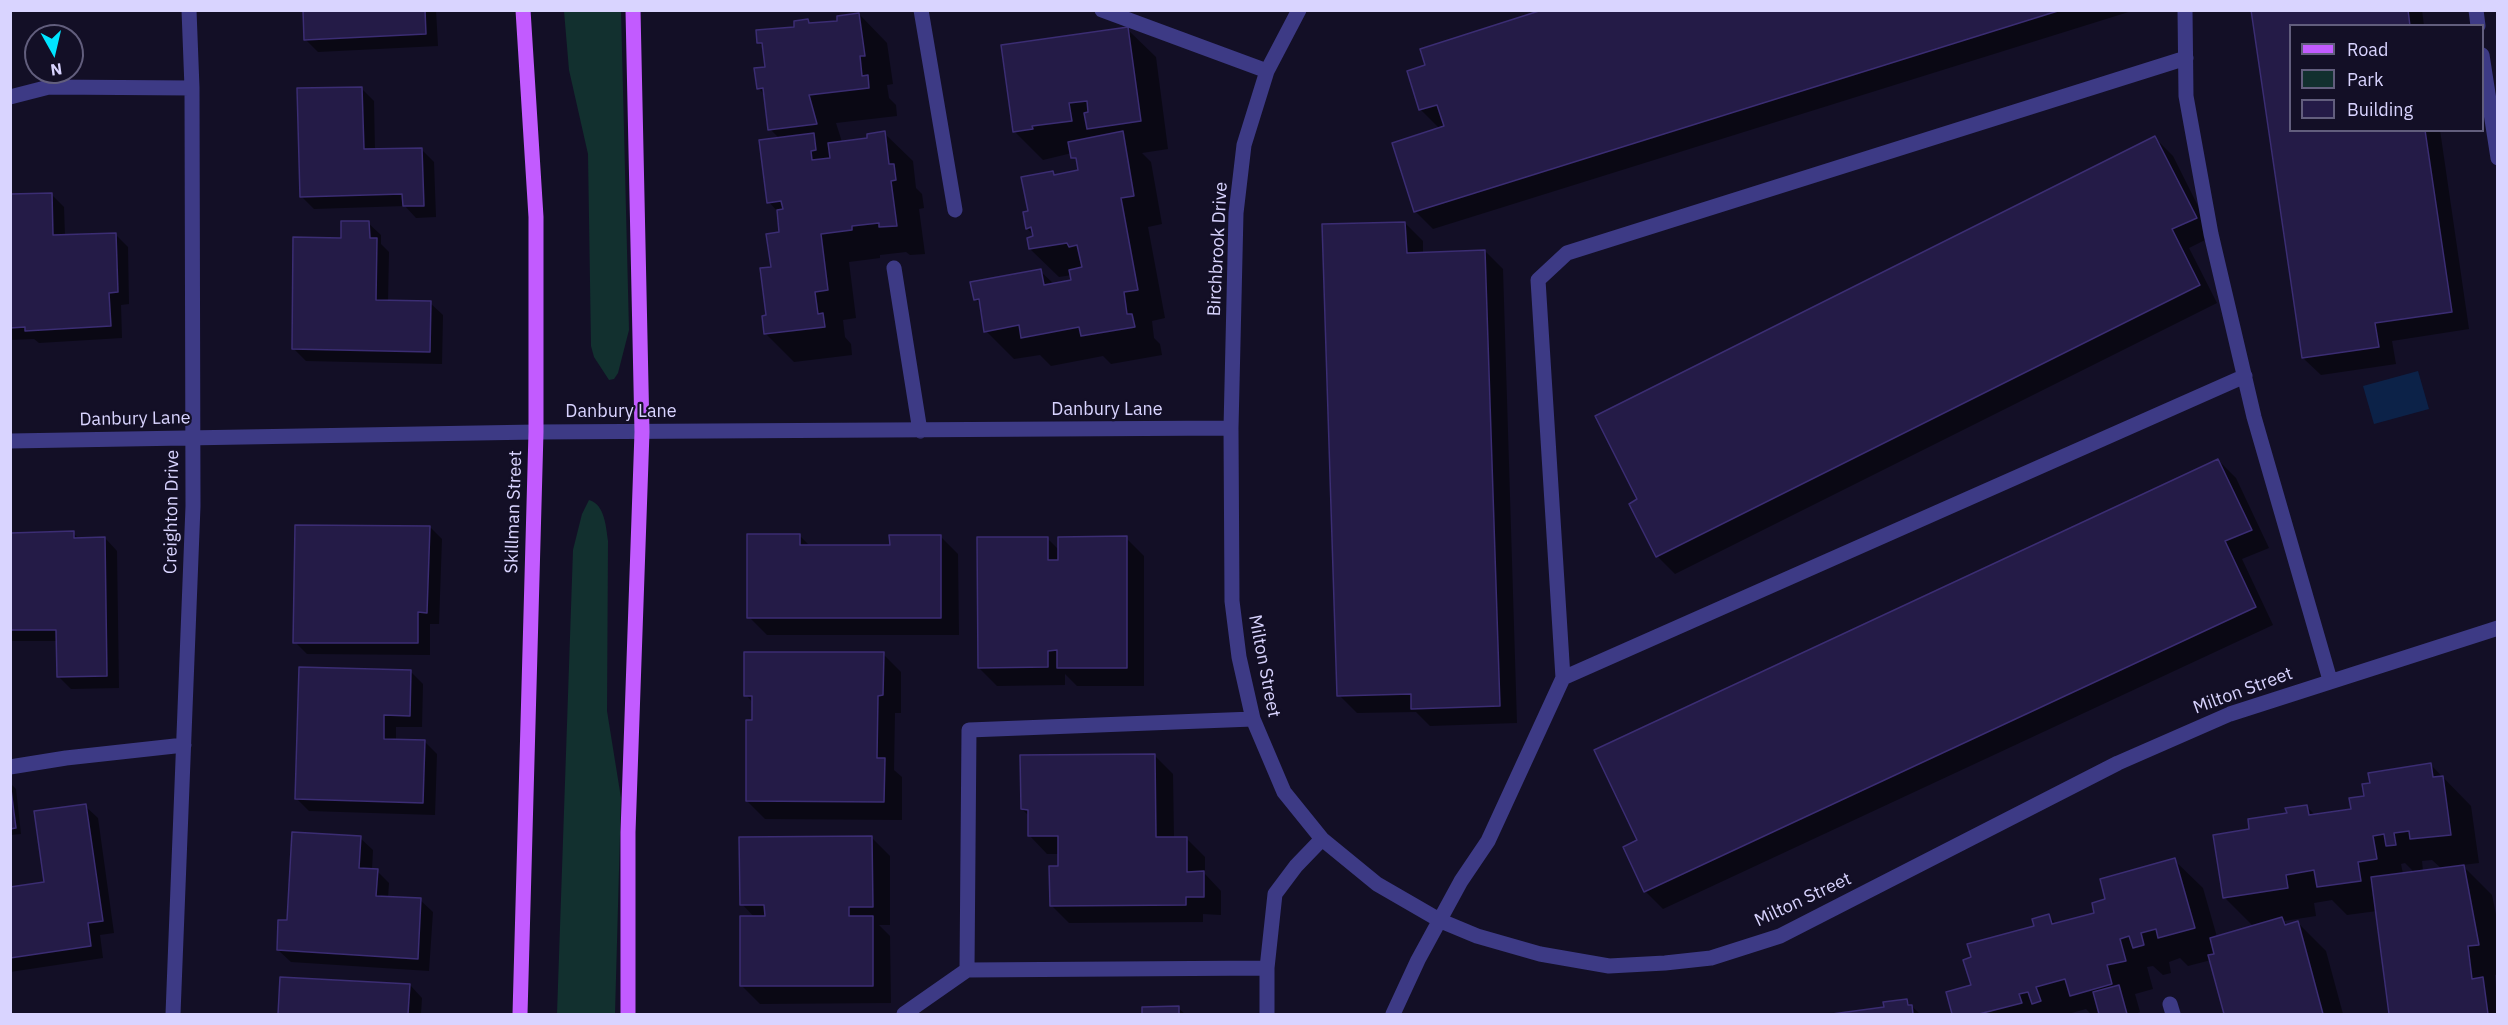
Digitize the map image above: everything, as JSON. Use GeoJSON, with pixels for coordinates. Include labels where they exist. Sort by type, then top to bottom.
{"type":"FeatureCollection","features":[{"type":"Feature","properties":{"kind":"main road","name":"Skillman Street"},"geometry":{"type":"LineString","coordinates":[[520,1014],[536,432],[536,217],[523,10]]}},
{"type":"Feature","properties":{"kind":"main road"},"geometry":{"type":"LineString","coordinates":[[628,1014],[628,832],[642,432],[633,10]]}},
{"type":"Feature","properties":{"kind":"street","name":"Creighton Drive"},"geometry":{"type":"LineString","coordinates":[[173,1014],[193,506],[192,88],[189,10]]}},
{"type":"Feature","properties":{"kind":"street"},"geometry":{"type":"LineString","coordinates":[[921,10],[955,210]]}},
{"type":"Feature","properties":{"kind":"street"},"geometry":{"type":"LineString","coordinates":[[1102,10],[1267,71]]}},
{"type":"Feature","properties":{"kind":"street","name":"Birchbrook Drive"},"geometry":{"type":"LineString","coordinates":[[1231,428],[1236,213],[1244,145],[1267,71],[1299,10]]}},
{"type":"Feature","properties":{"kind":"street"},"geometry":{"type":"LineString","coordinates":[[2186,10],[2186,96],[2211,234],[2254,417],[2330,680]]}},
{"type":"Feature","properties":{"kind":"street"},"geometry":{"type":"LineString","coordinates":[[1393,1014],[1418,960],[1461,881],[1488,841],[1563,678],[1538,280],[1567,252],[2186,58]]}},
{"type":"Feature","properties":{"kind":"street"},"geometry":{"type":"LineString","coordinates":[[2484,65],[2498,158]]}},
{"type":"Feature","properties":{"kind":"street"},"geometry":{"type":"LineString","coordinates":[[10,97],[49,87],[192,88]]}},
{"type":"Feature","properties":{"kind":"street"},"geometry":{"type":"LineString","coordinates":[[894,268],[920,431]]}},
{"type":"Feature","properties":{"kind":"street"},"geometry":{"type":"LineString","coordinates":[[1563,678],[2245,376]]}},
{"type":"Feature","properties":{"kind":"street","name":"Danbury Lane"},"geometry":{"type":"LineString","coordinates":[[10,441],[536,432],[1231,428]]}},
{"type":"Feature","properties":{"kind":"street","name":"Milton Street"},"geometry":{"type":"LineString","coordinates":[[1231,428],[1232,602],[1239,657],[1253,719],[1284,792],[1322,839],[1377,884],[1441,921],[1477,936],[1540,954],[1609,966],[1711,958],[1780,936],[2118,763],[2230,714],[2330,680],[2498,628]]}},
{"type":"Feature","properties":{"kind":"street"},"geometry":{"type":"LineString","coordinates":[[967,970],[969,730],[1253,719]]}},
{"type":"Feature","properties":{"kind":"street"},"geometry":{"type":"LineString","coordinates":[[10,768],[66,758],[184,745]]}},
{"type":"Feature","properties":{"kind":"street"},"geometry":{"type":"LineString","coordinates":[[1267,1014],[1267,968],[1275,894],[1296,866],[1322,839]]}},
{"type":"Feature","properties":{"kind":"street"},"geometry":{"type":"LineString","coordinates":[[904,1014],[967,970],[1267,968]]}},
{"type":"Feature","properties":{"kind":"green space"},"geometry":{"type":"Polygon","coordinates":[[[564,11],[621,11],[629,330],[618,373],[614,379],[609,380],[594,357],[591,346],[588,154],[569,70],[564,11]]]}},
{"type":"Feature","properties":{"kind":"green space"},"geometry":{"type":"Polygon","coordinates":[[[589,500],[602,511],[608,541],[607,711],[621,798],[615,1014],[557,1014],[573,550],[582,514],[589,500]]]}},
{"type":"Feature","properties":{"kind":"water"},"geometry":{"type":"Polygon","coordinates":[[[2418,371],[2429,409],[2374,424],[2363,386],[2418,371]]]}},
{"type":"Feature","properties":{"kind":"building"},"geometry":{"type":"Polygon","coordinates":[[[303,10],[425,10],[426,34],[304,40],[303,10]]]}},
{"type":"Feature","properties":{"kind":"building"},"geometry":{"type":"Polygon","coordinates":[[[1542,10],[2061,10],[1414,212],[1392,143],[1444,126],[1437,105],[1419,110],[1407,71],[1425,65],[1420,49],[1542,10]]]}},
{"type":"Feature","properties":{"kind":"building"},"geometry":{"type":"Polygon","coordinates":[[[2251,10],[2408,10],[2410,24],[2289,24],[2289,132],[2425,132],[2452,312],[2375,323],[2379,347],[2302,358],[2251,10]]]}},
{"type":"Feature","properties":{"kind":"building"},"geometry":{"type":"Polygon","coordinates":[[[859,13],[865,56],[860,56],[862,76],[868,75],[869,88],[809,95],[817,124],[768,130],[763,88],[757,89],[754,68],[765,67],[762,43],[757,43],[756,30],[794,27],[794,21],[808,19],[809,23],[837,21],[837,16],[859,13]]]}},
{"type":"Feature","properties":{"kind":"building"},"geometry":{"type":"Polygon","coordinates":[[[1128,27],[1141,121],[1087,129],[1084,113],[1088,112],[1087,101],[1069,103],[1072,121],[1032,126],[1033,129],[1013,132],[1001,45],[1128,27]]]}},
{"type":"Feature","properties":{"kind":"building"},"geometry":{"type":"Polygon","coordinates":[[[362,87],[364,149],[422,148],[424,206],[403,206],[402,194],[300,197],[297,88],[362,87]]]}},
{"type":"Feature","properties":{"kind":"building"},"geometry":{"type":"Polygon","coordinates":[[[885,131],[889,164],[894,164],[896,180],[891,181],[897,226],[879,227],[879,223],[852,226],[852,230],[821,234],[828,290],[815,292],[818,314],[823,313],[825,327],[764,334],[762,316],[766,315],[760,268],[771,267],[766,234],[779,232],[777,210],[783,209],[781,201],[767,203],[759,140],[814,133],[816,150],[811,151],[812,160],[830,158],[828,143],[867,138],[867,134],[885,131]]]}},
{"type":"Feature","properties":{"kind":"building"},"geometry":{"type":"Polygon","coordinates":[[[1123,131],[1134,196],[1121,198],[1138,290],[1124,292],[1127,314],[1132,314],[1135,327],[1081,336],[1079,327],[1021,338],[1019,325],[984,332],[979,299],[974,300],[970,282],[1041,269],[1044,285],[1071,280],[1069,270],[1082,267],[1077,245],[1069,247],[1067,243],[1029,249],[1027,238],[1033,236],[1031,227],[1026,229],[1023,212],[1028,211],[1021,177],[1053,171],[1054,175],[1078,170],[1076,158],[1071,158],[1068,142],[1123,131]]]}},
{"type":"Feature","properties":{"kind":"building"},"geometry":{"type":"Polygon","coordinates":[[[2155,136],[2197,218],[2172,229],[2200,285],[1656,557],[1629,504],[1637,499],[1595,416],[2155,136]]]}},
{"type":"Feature","properties":{"kind":"building"},"geometry":{"type":"Polygon","coordinates":[[[52,193],[53,235],[116,233],[118,292],[109,293],[111,326],[25,331],[25,327],[10,328],[10,194],[52,193]]]}},
{"type":"Feature","properties":{"kind":"building"},"geometry":{"type":"Polygon","coordinates":[[[341,221],[369,221],[370,238],[377,238],[376,300],[431,301],[430,352],[292,349],[293,237],[341,238],[341,221]]]}},
{"type":"Feature","properties":{"kind":"building"},"geometry":{"type":"Polygon","coordinates":[[[1405,222],[1407,253],[1485,250],[1500,706],[1411,709],[1411,694],[1337,696],[1322,224],[1405,222]]]}},
{"type":"Feature","properties":{"kind":"building"},"geometry":{"type":"Polygon","coordinates":[[[2218,459],[2252,530],[2225,541],[2256,607],[1644,892],[1623,847],[1637,840],[1594,750],[2218,459]]]}},
{"type":"Feature","properties":{"kind":"building"},"geometry":{"type":"Polygon","coordinates":[[[295,525],[430,526],[427,613],[418,612],[418,643],[293,643],[295,525]]]}},
{"type":"Feature","properties":{"kind":"building"},"geometry":{"type":"Polygon","coordinates":[[[74,531],[74,538],[105,537],[107,676],[57,677],[56,630],[10,630],[10,533],[74,531]]]}},
{"type":"Feature","properties":{"kind":"building"},"geometry":{"type":"Polygon","coordinates":[[[747,534],[800,534],[800,545],[890,545],[889,535],[941,535],[941,618],[747,618],[747,534]]]}},
{"type":"Feature","properties":{"kind":"building"},"geometry":{"type":"Polygon","coordinates":[[[1127,536],[1127,668],[1057,668],[1057,650],[1048,651],[1048,667],[978,668],[977,537],[1048,537],[1048,560],[1058,560],[1058,537],[1127,536]]]}},
{"type":"Feature","properties":{"kind":"building"},"geometry":{"type":"Polygon","coordinates":[[[744,652],[884,652],[883,695],[878,696],[877,758],[885,758],[884,802],[746,801],[746,720],[752,720],[752,696],[744,696],[744,652]]]}},
{"type":"Feature","properties":{"kind":"building"},"geometry":{"type":"Polygon","coordinates":[[[299,667],[411,670],[410,716],[384,715],[384,739],[425,740],[423,803],[295,799],[299,667]]]}},
{"type":"Feature","properties":{"kind":"building"},"geometry":{"type":"Polygon","coordinates":[[[1155,754],[1156,837],[1187,837],[1187,872],[1204,871],[1204,897],[1186,897],[1186,905],[1050,906],[1049,866],[1058,866],[1058,836],[1028,836],[1028,810],[1021,809],[1020,755],[1155,754]]]}},
{"type":"Feature","properties":{"kind":"building"},"geometry":{"type":"Polygon","coordinates":[[[2431,763],[2433,777],[2443,776],[2451,835],[2410,839],[2409,831],[2394,833],[2396,845],[2386,846],[2384,834],[2373,836],[2377,859],[2358,862],[2361,881],[2317,887],[2314,870],[2286,875],[2288,888],[2223,898],[2213,835],[2249,829],[2248,819],[2287,813],[2285,808],[2307,805],[2309,815],[2351,809],[2349,798],[2364,796],[2362,784],[2370,783],[2368,773],[2431,763]]]}},
{"type":"Feature","properties":{"kind":"building"},"geometry":{"type":"Polygon","coordinates":[[[10,782],[16,828],[10,829],[10,782]]]}},
{"type":"Feature","properties":{"kind":"building"},"geometry":{"type":"Polygon","coordinates":[[[86,804],[103,921],[88,923],[91,946],[10,958],[10,887],[44,882],[34,811],[86,804]]]}},
{"type":"Feature","properties":{"kind":"building"},"geometry":{"type":"Polygon","coordinates":[[[292,832],[361,836],[359,868],[378,869],[376,896],[421,898],[418,959],[277,950],[278,920],[287,920],[292,832]]]}},
{"type":"Feature","properties":{"kind":"building"},"geometry":{"type":"Polygon","coordinates":[[[872,836],[873,907],[849,907],[849,916],[873,916],[873,986],[740,986],[740,916],[765,916],[764,905],[740,905],[739,837],[872,836]]]}},
{"type":"Feature","properties":{"kind":"building"},"geometry":{"type":"Polygon","coordinates":[[[2175,858],[2195,928],[2158,938],[2156,929],[2141,933],[2144,945],[2133,948],[2129,936],[2120,939],[2126,961],[2107,965],[2112,984],[2070,996],[2065,979],[2036,987],[2041,1001],[2032,1004],[2028,992],[2019,994],[2022,1003],[1979,1014],[1952,1014],[1946,992],[1971,985],[1963,960],[1971,957],[1967,944],[2034,926],[2032,919],[2049,914],[2052,924],[2094,913],[2092,903],[2105,899],[2100,879],[2175,858]]]}},
{"type":"Feature","properties":{"kind":"building"},"geometry":{"type":"Polygon","coordinates":[[[2464,865],[2479,945],[2468,946],[2472,979],[2483,977],[2488,1014],[2389,1014],[2371,877],[2464,865]]]}},
{"type":"Feature","properties":{"kind":"building"},"geometry":{"type":"Polygon","coordinates":[[[2282,917],[2285,925],[2298,921],[2323,1014],[2224,1014],[2208,955],[2214,954],[2210,938],[2282,917]]]}},
{"type":"Feature","properties":{"kind":"building"},"geometry":{"type":"Polygon","coordinates":[[[280,977],[410,984],[408,1014],[278,1014],[280,977]]]}},
{"type":"Feature","properties":{"kind":"building"},"geometry":{"type":"Polygon","coordinates":[[[2119,985],[2127,1014],[2099,1014],[2093,992],[2119,985]]]}},
{"type":"Feature","properties":{"kind":"building"},"geometry":{"type":"Polygon","coordinates":[[[1907,999],[1908,1005],[1912,1005],[1913,1014],[1832,1014],[1884,1007],[1883,1002],[1907,999]]]}},
{"type":"Feature","properties":{"kind":"building"},"geometry":{"type":"Polygon","coordinates":[[[1179,1006],[1179,1014],[1142,1014],[1142,1007],[1179,1006]]]}}]}
